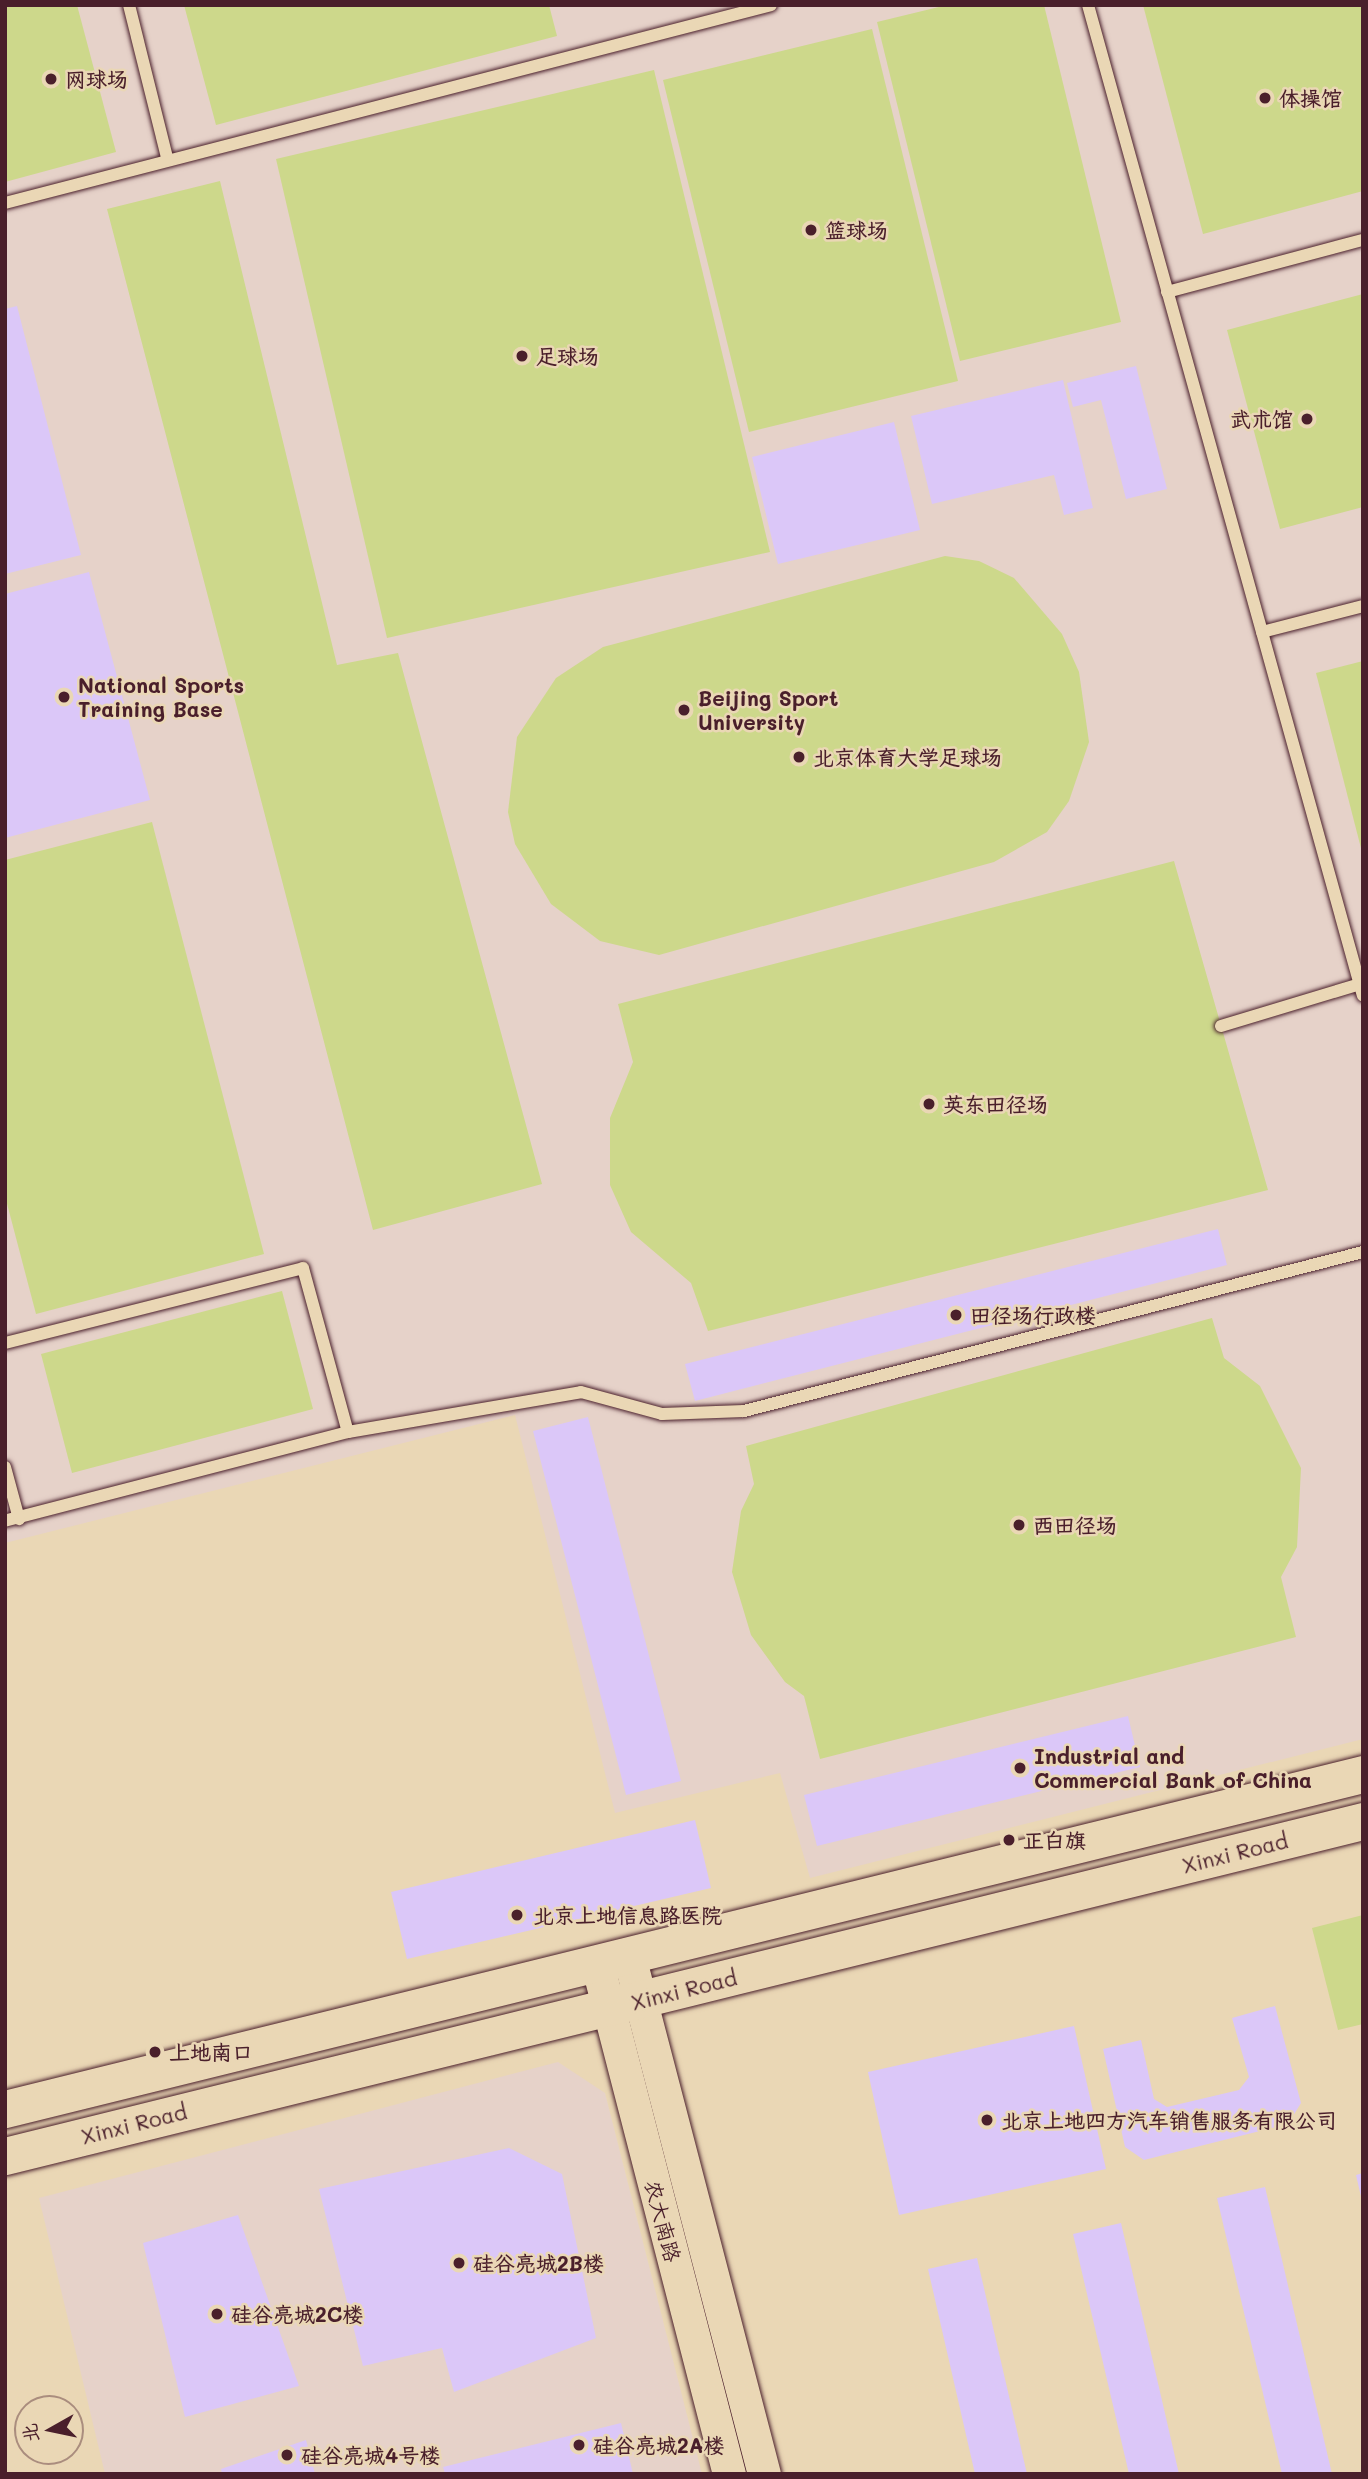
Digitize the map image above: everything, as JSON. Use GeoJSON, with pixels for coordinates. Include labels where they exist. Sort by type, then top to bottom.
{"type":"FeatureCollection","features":[{"type":"Feature","properties":{"kind":"main road","name":"Xinxi Road"},"geometry":{"type":"LineString","coordinates":[[5,2109],[614,1964],[1363,1774]]}},
{"type":"Feature","properties":{"kind":"main road","name":"Xinxi Road"},"geometry":{"type":"LineString","coordinates":[[5,2155],[624,2005],[1363,1821]]}},
{"type":"Feature","properties":{"kind":"main road"},"geometry":{"type":"LineString","coordinates":[[614,1964],[624,2005]]}},
{"type":"Feature","properties":{"kind":"main road","name":"农大南路"},"geometry":{"type":"LineString","coordinates":[[624,2005],[729,2474]]}},
{"type":"Feature","properties":{"kind":"main road","name":"农大南路"},"geometry":{"type":"LineString","coordinates":[[624,2005],[764,2474]]}},
{"type":"Feature","properties":{"kind":"lane"},"geometry":{"type":"LineString","coordinates":[[130,5],[167,157]]}},
{"type":"Feature","properties":{"kind":"lane"},"geometry":{"type":"LineString","coordinates":[[5,204],[167,157],[771,5]]}},
{"type":"Feature","properties":{"kind":"lane"},"geometry":{"type":"LineString","coordinates":[[1088,5],[1362,987],[1221,1026]]}},
{"type":"Feature","properties":{"kind":"lane"},"geometry":{"type":"LineString","coordinates":[[1167,292],[1363,240]]}},
{"type":"Feature","properties":{"kind":"lane"},"geometry":{"type":"LineString","coordinates":[[1262,632],[1363,606]]}},
{"type":"Feature","properties":{"kind":"lane"},"geometry":{"type":"LineString","coordinates":[[5,1467],[12,1520],[348,1432],[581,1392],[662,1414],[744,1411],[1363,1252]]}},
{"type":"Feature","properties":{"kind":"lane"},"geometry":{"type":"LineString","coordinates":[[5,1343],[303,1268],[348,1432]]}},
{"type":"Feature","properties":{"kind":"shaded area","name":"Beijing Sport University"},"geometry":{"type":"Polygon","coordinates":[[[5,5],[1363,5],[1363,1739],[810,1878],[780,1773],[615,1813],[515,1415],[5,1543],[5,5]]]}},
{"type":"Feature","properties":{"kind":"shaded area"},"geometry":{"type":"Polygon","coordinates":[[[558,2062],[605,2093],[702,2474],[105,2474],[39,2198],[558,2062]]]}},
{"type":"Feature","properties":{"kind":"green space","name":"网球场"},"geometry":{"type":"Polygon","coordinates":[[[5,5],[77,5],[116,152],[5,182],[5,5]]]}},
{"type":"Feature","properties":{"kind":"green space"},"geometry":{"type":"Polygon","coordinates":[[[184,5],[549,5],[557,36],[216,125],[184,5]]]}},
{"type":"Feature","properties":{"kind":"green space"},"geometry":{"type":"Polygon","coordinates":[[[947,5],[1044,5],[1121,322],[960,361],[877,22],[947,5]]]}},
{"type":"Feature","properties":{"kind":"green space","name":"体操馆"},"geometry":{"type":"Polygon","coordinates":[[[1143,5],[1363,5],[1363,191],[1203,234],[1143,5]]]}},
{"type":"Feature","properties":{"kind":"green space","name":"篮球场"},"geometry":{"type":"Polygon","coordinates":[[[872,29],[958,381],[749,432],[663,80],[872,29]]]}},
{"type":"Feature","properties":{"kind":"green space","name":"足球场"},"geometry":{"type":"Polygon","coordinates":[[[654,70],[770,552],[387,638],[276,159],[654,70]]]}},
{"type":"Feature","properties":{"kind":"green space"},"geometry":{"type":"Polygon","coordinates":[[[220,181],[337,665],[398,653],[542,1184],[373,1230],[107,209],[220,181]]]}},
{"type":"Feature","properties":{"kind":"green space","name":"武术馆"},"geometry":{"type":"Polygon","coordinates":[[[1363,294],[1363,507],[1280,529],[1227,330],[1363,294]]]}},
{"type":"Feature","properties":{"kind":"green space","name":"北京体育大学足球场"},"geometry":{"type":"Polygon","coordinates":[[[945,556],[979,561],[1014,578],[1062,634],[1079,672],[1089,742],[1069,801],[1047,832],[994,862],[659,955],[600,941],[551,904],[515,844],[508,812],[517,737],[556,678],[603,647],[945,556]]]}},
{"type":"Feature","properties":{"kind":"green space"},"geometry":{"type":"Polygon","coordinates":[[[1363,661],[1363,856],[1316,673],[1363,661]]]}},
{"type":"Feature","properties":{"kind":"green space"},"geometry":{"type":"Polygon","coordinates":[[[152,822],[264,1254],[36,1314],[5,1196],[5,860],[152,822]]]}},
{"type":"Feature","properties":{"kind":"green space","name":"英东田径场"},"geometry":{"type":"Polygon","coordinates":[[[1174,861],[1268,1190],[708,1331],[691,1283],[631,1232],[610,1185],[610,1118],[633,1062],[618,1004],[1174,861]]]}},
{"type":"Feature","properties":{"kind":"green space"},"geometry":{"type":"Polygon","coordinates":[[[282,1291],[313,1409],[72,1473],[41,1354],[282,1291]]]}},
{"type":"Feature","properties":{"kind":"green space","name":"西田径场"},"geometry":{"type":"Polygon","coordinates":[[[1212,1318],[1224,1358],[1260,1386],[1301,1468],[1297,1547],[1281,1577],[1296,1637],[820,1759],[804,1696],[785,1682],[751,1635],[732,1572],[741,1511],[754,1484],[746,1446],[1212,1318]]]}},
{"type":"Feature","properties":{"kind":"green space"},"geometry":{"type":"Polygon","coordinates":[[[1363,1915],[1363,2024],[1338,2030],[1312,1928],[1363,1915]]]}},
{"type":"Feature","properties":{"kind":"building"},"geometry":{"type":"Polygon","coordinates":[[[17,306],[81,555],[5,574],[5,309],[17,306]]]}},
{"type":"Feature","properties":{"kind":"building"},"geometry":{"type":"Polygon","coordinates":[[[1136,366],[1167,489],[1126,499],[1101,400],[1073,407],[1067,383],[1136,366]]]}},
{"type":"Feature","properties":{"kind":"building"},"geometry":{"type":"Polygon","coordinates":[[[1063,380],[1093,508],[1064,515],[1054,475],[932,504],[911,416],[1063,380]]]}},
{"type":"Feature","properties":{"kind":"building"},"geometry":{"type":"Polygon","coordinates":[[[894,422],[920,530],[778,564],[752,457],[894,422]]]}},
{"type":"Feature","properties":{"kind":"building","name":"National Sports Training Base"},"geometry":{"type":"Polygon","coordinates":[[[89,572],[150,800],[5,838],[5,594],[89,572]]]}},
{"type":"Feature","properties":{"kind":"building","name":"田径场行政楼"},"geometry":{"type":"Polygon","coordinates":[[[1218,1229],[1227,1265],[695,1401],[685,1364],[1218,1229]]]}},
{"type":"Feature","properties":{"kind":"building"},"geometry":{"type":"Polygon","coordinates":[[[588,1417],[681,1781],[626,1795],[533,1431],[588,1417]]]}},
{"type":"Feature","properties":{"kind":"building"},"geometry":{"type":"Polygon","coordinates":[[[1128,1716],[1140,1767],[817,1846],[804,1795],[1128,1716]]]}},
{"type":"Feature","properties":{"kind":"building"},"geometry":{"type":"Polygon","coordinates":[[[695,1820],[711,1888],[407,1959],[391,1892],[695,1820]]]}},
{"type":"Feature","properties":{"kind":"building"},"geometry":{"type":"Polygon","coordinates":[[[1275,2006],[1301,2103],[1288,2124],[1144,2160],[1125,2147],[1103,2049],[1141,2040],[1154,2099],[1167,2107],[1239,2090],[1249,2077],[1232,2018],[1275,2006]]]}},
{"type":"Feature","properties":{"kind":"building","name":"北京上地四方汽车销售服务有限公司"},"geometry":{"type":"Polygon","coordinates":[[[1074,2026],[1106,2169],[899,2215],[868,2072],[1074,2026]]]}},
{"type":"Feature","properties":{"kind":"building","name":"硅谷亮城2B楼"},"geometry":{"type":"Polygon","coordinates":[[[509,2148],[562,2174],[596,2338],[454,2392],[442,2348],[363,2366],[319,2189],[509,2148]]]}},
{"type":"Feature","properties":{"kind":"building"},"geometry":{"type":"Polygon","coordinates":[[[1363,2173],[1363,2201],[1362,2201],[1356,2175],[1363,2173]]]}},
{"type":"Feature","properties":{"kind":"building"},"geometry":{"type":"Polygon","coordinates":[[[1265,2187],[1332,2474],[1282,2474],[1217,2198],[1265,2187]]]}},
{"type":"Feature","properties":{"kind":"building","name":"硅谷亮城2C楼"},"geometry":{"type":"Polygon","coordinates":[[[238,2215],[299,2386],[185,2417],[143,2243],[238,2215]]]}},
{"type":"Feature","properties":{"kind":"building"},"geometry":{"type":"Polygon","coordinates":[[[1121,2223],[1179,2474],[1129,2474],[1073,2234],[1121,2223]]]}},
{"type":"Feature","properties":{"kind":"building"},"geometry":{"type":"Polygon","coordinates":[[[977,2258],[1027,2474],[975,2474],[928,2269],[977,2258]]]}},
{"type":"Feature","properties":{"kind":"building","name":"硅谷亮城2A楼"},"geometry":{"type":"Polygon","coordinates":[[[621,2423],[633,2474],[445,2474],[443,2467],[621,2423]]]}},
{"type":"Feature","properties":{"kind":"building","name":"硅谷亮城4号楼"},"geometry":{"type":"Polygon","coordinates":[[[306,2440],[315,2474],[222,2474],[221,2469],[306,2440]]]}},
{"type":"Feature","properties":{"kind":"place","name":"网球场"},"geometry":{"type":"Point","coordinates":[51,79]}},
{"type":"Feature","properties":{"kind":"place","name":"体操馆"},"geometry":{"type":"Point","coordinates":[1265,98]}},
{"type":"Feature","properties":{"kind":"place","name":"篮球场"},"geometry":{"type":"Point","coordinates":[811,230]}},
{"type":"Feature","properties":{"kind":"place","name":"足球场"},"geometry":{"type":"Point","coordinates":[522,356]}},
{"type":"Feature","properties":{"kind":"place","name":"武术馆"},"geometry":{"type":"Point","coordinates":[1307,419]}},
{"type":"Feature","properties":{"kind":"place","name":"National Sports Training Base"},"geometry":{"type":"Point","coordinates":[64,697]}},
{"type":"Feature","properties":{"kind":"place","name":"Beijing Sport University"},"geometry":{"type":"Point","coordinates":[684,710]}},
{"type":"Feature","properties":{"kind":"place","name":"北京体育大学足球场"},"geometry":{"type":"Point","coordinates":[799,757]}},
{"type":"Feature","properties":{"kind":"place","name":"英东田径场"},"geometry":{"type":"Point","coordinates":[929,1104]}},
{"type":"Feature","properties":{"kind":"place","name":"田径场行政楼"},"geometry":{"type":"Point","coordinates":[956,1315]}},
{"type":"Feature","properties":{"kind":"place","name":"西田径场"},"geometry":{"type":"Point","coordinates":[1019,1525]}},
{"type":"Feature","properties":{"kind":"place","name":"Industrial and Commercial Bank of China"},"geometry":{"type":"Point","coordinates":[1020,1768]}},
{"type":"Feature","properties":{"kind":"place","name":"正白旗"},"geometry":{"type":"Point","coordinates":[1009,1840]}},
{"type":"Feature","properties":{"kind":"place","name":"北京上地信息路医院"},"geometry":{"type":"Point","coordinates":[517,1915]}},
{"type":"Feature","properties":{"kind":"place","name":"上地南口"},"geometry":{"type":"Point","coordinates":[155,2052]}},
{"type":"Feature","properties":{"kind":"place","name":"北京上地四方汽车销售服务有限公司"},"geometry":{"type":"Point","coordinates":[987,2120]}},
{"type":"Feature","properties":{"kind":"place","name":"硅谷亮城2B楼"},"geometry":{"type":"Point","coordinates":[459,2263]}},
{"type":"Feature","properties":{"kind":"place","name":"硅谷亮城2C楼"},"geometry":{"type":"Point","coordinates":[217,2314]}},
{"type":"Feature","properties":{"kind":"place","name":"硅谷亮城2A楼"},"geometry":{"type":"Point","coordinates":[579,2445]}},
{"type":"Feature","properties":{"kind":"place","name":"硅谷亮城4号楼"},"geometry":{"type":"Point","coordinates":[287,2455]}}]}
